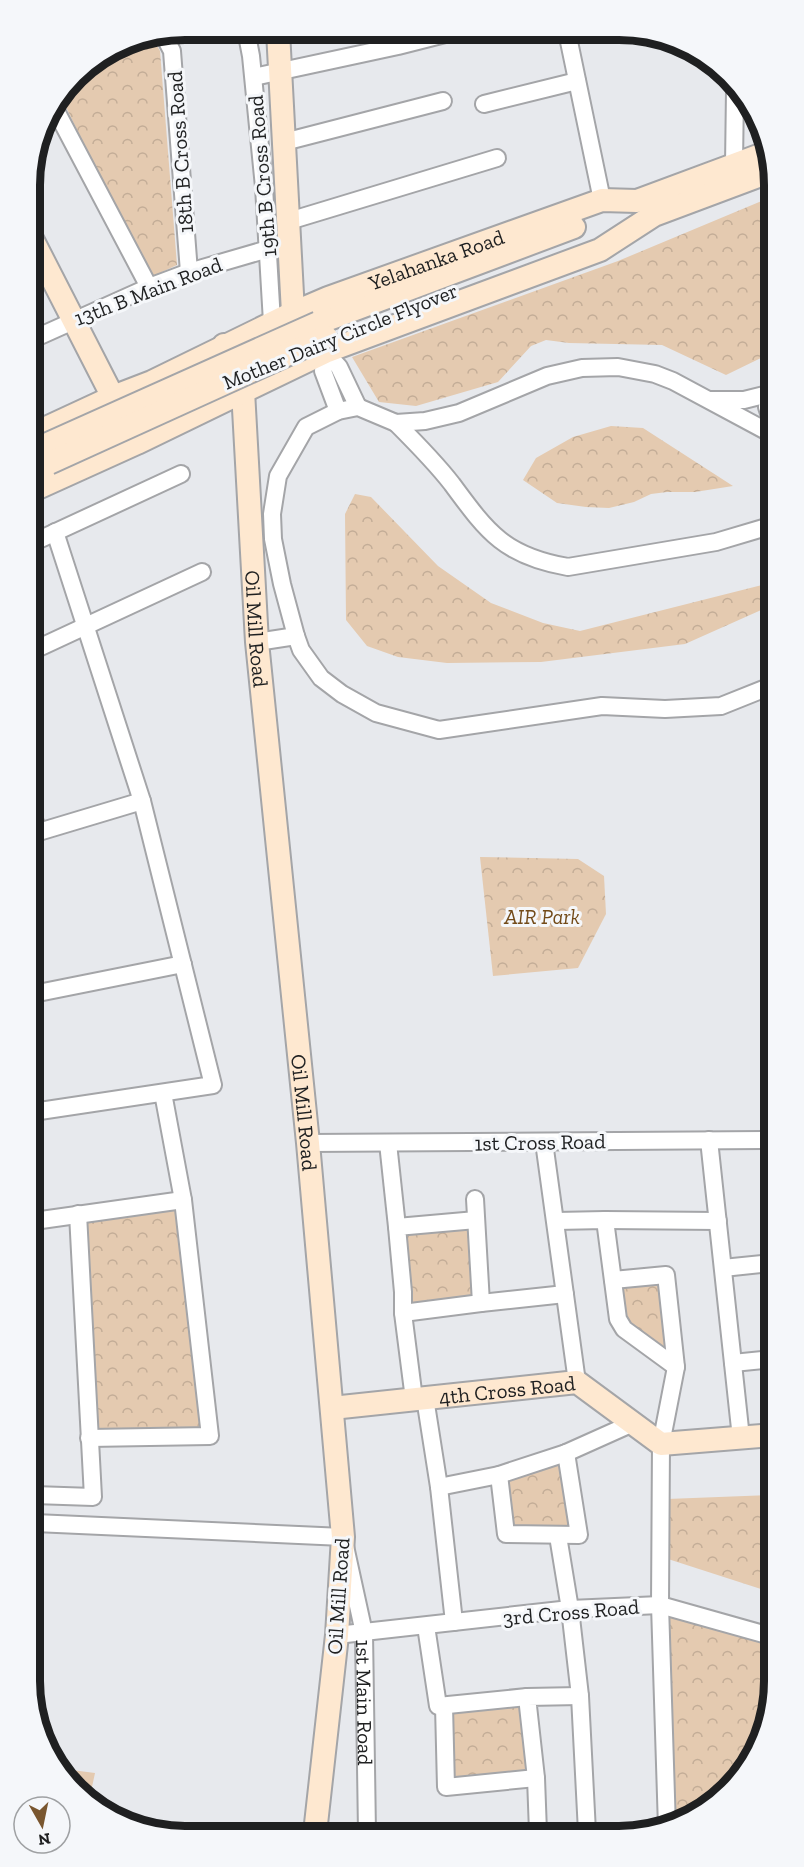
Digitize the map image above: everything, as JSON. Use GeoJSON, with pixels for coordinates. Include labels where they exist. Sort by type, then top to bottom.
{"type":"FeatureCollection","features":[{"type":"Feature","properties":{"kind":"main road"},"geometry":{"type":"LineString","coordinates":[[41,487],[243,391],[323,337],[293,313],[278,41]]}},
{"type":"Feature","properties":{"kind":"main road","name":"Yelahanka Road"},"geometry":{"type":"LineString","coordinates":[[41,451],[113,397],[152,382],[293,313],[602,200],[637,201],[760,155]]}},
{"type":"Feature","properties":{"kind":"main road","name":"Mother Dairy Circle Flyover"},"geometry":{"type":"LineString","coordinates":[[323,337],[763,174]]}},
{"type":"Feature","properties":{"kind":"main road","name":"Mother Dairy Circle Flyover"},"geometry":{"type":"LineString","coordinates":[[41,452],[323,337],[637,201]]}},
{"type":"Feature","properties":{"kind":"main road"},"geometry":{"type":"LineString","coordinates":[[41,269],[73,320],[137,443]]}},
{"type":"Feature","properties":{"kind":"main road","name":"Oil Mill Road"},"geometry":{"type":"LineString","coordinates":[[224,345],[243,391],[257,642],[308,1143],[343,1537],[337,1635],[316,1826]]}},
{"type":"Feature","properties":{"kind":"main road","name":"4th Cross Road"},"geometry":{"type":"LineString","coordinates":[[332,1408],[577,1382],[661,1444]]}},
{"type":"Feature","properties":{"kind":"main road"},"geometry":{"type":"LineString","coordinates":[[661,1444],[763,1436]]}},
{"type":"Feature","properties":{"kind":"street"},"geometry":{"type":"LineString","coordinates":[[254,77],[420,40]]}},
{"type":"Feature","properties":{"kind":"street"},"geometry":{"type":"LineString","coordinates":[[569,40],[602,200]]}},
{"type":"Feature","properties":{"kind":"street","name":"19th B Cross Road"},"geometry":{"type":"LineString","coordinates":[[248,41],[254,77],[272,322]]}},
{"type":"Feature","properties":{"kind":"street","name":"18th B Cross Road"},"geometry":{"type":"LineString","coordinates":[[167,42],[172,51],[189,272]]}},
{"type":"Feature","properties":{"kind":"street"},"geometry":{"type":"LineString","coordinates":[[484,104],[577,81]]}},
{"type":"Feature","properties":{"kind":"street"},"geometry":{"type":"LineString","coordinates":[[734,165],[735,98]]}},
{"type":"Feature","properties":{"kind":"street"},"geometry":{"type":"LineString","coordinates":[[284,142],[443,101]]}},
{"type":"Feature","properties":{"kind":"street"},"geometry":{"type":"LineString","coordinates":[[58,115],[149,287]]}},
{"type":"Feature","properties":{"kind":"street"},"geometry":{"type":"LineString","coordinates":[[289,221],[497,158]]}},
{"type":"Feature","properties":{"kind":"street","name":"13th B Main Road"},"geometry":{"type":"LineString","coordinates":[[41,335],[149,287],[189,272],[268,249]]}},
{"type":"Feature","properties":{"kind":"street"},"geometry":{"type":"LineString","coordinates":[[323,337],[358,407]]}},
{"type":"Feature","properties":{"kind":"street"},"geometry":{"type":"LineString","coordinates":[[323,337],[323,371],[338,411]]}},
{"type":"Feature","properties":{"kind":"street"},"geometry":{"type":"LineString","coordinates":[[396,423],[425,422],[459,413],[564,371],[591,367],[618,367],[655,374],[673,381],[764,430]]}},
{"type":"Feature","properties":{"kind":"street"},"geometry":{"type":"LineString","coordinates":[[705,399],[744,400],[764,394]]}},
{"type":"Feature","properties":{"kind":"street"},"geometry":{"type":"LineString","coordinates":[[764,528],[716,542],[568,567],[553,564],[510,547],[487,529],[451,483],[396,423],[358,407],[338,411],[306,427],[278,476],[272,514],[273,539],[282,584],[302,650],[321,678],[342,694],[376,713],[440,730],[602,706],[664,709],[721,706],[764,689]]}},
{"type":"Feature","properties":{"kind":"street"},"geometry":{"type":"LineString","coordinates":[[41,539],[181,474]]}},
{"type":"Feature","properties":{"kind":"street"},"geometry":{"type":"LineString","coordinates":[[40,1111],[213,1085],[142,801],[55,532]]}},
{"type":"Feature","properties":{"kind":"street"},"geometry":{"type":"LineString","coordinates":[[41,647],[202,572]]}},
{"type":"Feature","properties":{"kind":"street"},"geometry":{"type":"LineString","coordinates":[[257,642],[296,636]]}},
{"type":"Feature","properties":{"kind":"street"},"geometry":{"type":"LineString","coordinates":[[41,832],[142,801]]}},
{"type":"Feature","properties":{"kind":"street"},"geometry":{"type":"LineString","coordinates":[[40,993],[183,964]]}},
{"type":"Feature","properties":{"kind":"street"},"geometry":{"type":"LineString","coordinates":[[89,1438],[210,1436],[183,1200],[163,1093]]}},
{"type":"Feature","properties":{"kind":"street"},"geometry":{"type":"LineString","coordinates":[[709,1140],[741,1438]]}},
{"type":"Feature","properties":{"kind":"street","name":"1st Cross Road"},"geometry":{"type":"LineString","coordinates":[[308,1143],[763,1140]]}},
{"type":"Feature","properties":{"kind":"street"},"geometry":{"type":"LineString","coordinates":[[544,1142],[577,1382]]}},
{"type":"Feature","properties":{"kind":"street"},"geometry":{"type":"LineString","coordinates":[[388,1143],[404,1292],[403,1313],[439,1487],[454,1622]]}},
{"type":"Feature","properties":{"kind":"street"},"geometry":{"type":"LineString","coordinates":[[475,1199],[481,1303]]}},
{"type":"Feature","properties":{"kind":"street"},"geometry":{"type":"LineString","coordinates":[[40,1220],[183,1200]]}},
{"type":"Feature","properties":{"kind":"street"},"geometry":{"type":"LineString","coordinates":[[40,1495],[93,1497],[78,1214]]}},
{"type":"Feature","properties":{"kind":"street"},"geometry":{"type":"LineString","coordinates":[[397,1227],[476,1220]]}},
{"type":"Feature","properties":{"kind":"street"},"geometry":{"type":"LineString","coordinates":[[605,1220],[618,1319],[624,1329],[676,1367]]}},
{"type":"Feature","properties":{"kind":"street"},"geometry":{"type":"LineString","coordinates":[[555,1221],[718,1221]]}},
{"type":"Feature","properties":{"kind":"street"},"geometry":{"type":"LineString","coordinates":[[723,1268],[763,1264]]}},
{"type":"Feature","properties":{"kind":"street"},"geometry":{"type":"LineString","coordinates":[[613,1280],[666,1275],[676,1367],[661,1444],[660,1605],[667,1818]]}},
{"type":"Feature","properties":{"kind":"street"},"geometry":{"type":"LineString","coordinates":[[403,1313],[565,1294]]}},
{"type":"Feature","properties":{"kind":"street"},"geometry":{"type":"LineString","coordinates":[[733,1363],[763,1360]]}},
{"type":"Feature","properties":{"kind":"street"},"geometry":{"type":"LineString","coordinates":[[439,1487],[499,1475],[566,1453],[633,1423]]}},
{"type":"Feature","properties":{"kind":"street"},"geometry":{"type":"LineString","coordinates":[[499,1475],[506,1534],[579,1535],[566,1453]]}},
{"type":"Feature","properties":{"kind":"street"},"geometry":{"type":"LineString","coordinates":[[40,1523],[343,1537]]}},
{"type":"Feature","properties":{"kind":"street"},"geometry":{"type":"LineString","coordinates":[[558,1536],[570,1609],[580,1696],[587,1826]]}},
{"type":"Feature","properties":{"kind":"street","name":"1st Main Road"},"geometry":{"type":"LineString","coordinates":[[343,1537],[364,1633],[367,1826]]}},
{"type":"Feature","properties":{"kind":"street","name":"3rd Cross Road"},"geometry":{"type":"LineString","coordinates":[[337,1635],[570,1609],[660,1605],[763,1634]]}},
{"type":"Feature","properties":{"kind":"street"},"geometry":{"type":"LineString","coordinates":[[426,1626],[438,1706],[527,1697],[580,1696]]}},
{"type":"Feature","properties":{"kind":"street"},"geometry":{"type":"LineString","coordinates":[[527,1697],[536,1778],[538,1826]]}},
{"type":"Feature","properties":{"kind":"street"},"geometry":{"type":"LineString","coordinates":[[444,1706],[446,1787],[536,1778]]}},
{"type":"Feature","properties":{"kind":"green space"},"geometry":{"type":"Polygon","coordinates":[[[156,43],[160,51],[177,265],[149,278],[65,105],[76,90],[105,65],[121,55],[156,43]]]}},
{"type":"Feature","properties":{"kind":"green space"},"geometry":{"type":"Polygon","coordinates":[[[764,200],[764,356],[726,375],[662,345],[569,343],[546,340],[531,346],[498,382],[416,406],[379,402],[352,357],[618,261],[764,200]]]}},
{"type":"Feature","properties":{"kind":"green space"},"geometry":{"type":"Polygon","coordinates":[[[611,426],[643,428],[733,486],[695,492],[651,494],[634,502],[609,508],[557,503],[523,480],[536,458],[573,437],[611,426]]]}},
{"type":"Feature","properties":{"kind":"green space"},"geometry":{"type":"Polygon","coordinates":[[[355,494],[371,497],[438,566],[491,603],[543,623],[580,631],[764,585],[764,609],[685,644],[541,662],[447,663],[398,657],[367,646],[346,620],[345,514],[355,494]]]}},
{"type":"Feature","properties":{"kind":"green space","name":"AIR Park"},"geometry":{"type":"Polygon","coordinates":[[[480,857],[578,859],[604,876],[606,914],[578,968],[493,976],[480,857]]]}},
{"type":"Feature","properties":{"kind":"green space"},"geometry":{"type":"Polygon","coordinates":[[[183,1200],[210,1436],[89,1438],[78,1214],[183,1200]]]}},
{"type":"Feature","properties":{"kind":"green space"},"geometry":{"type":"Polygon","coordinates":[[[474,1222],[479,1301],[408,1310],[399,1229],[474,1222]]]}},
{"type":"Feature","properties":{"kind":"green space"},"geometry":{"type":"Polygon","coordinates":[[[663,1280],[671,1357],[627,1327],[618,1285],[663,1280]]]}},
{"type":"Feature","properties":{"kind":"green space"},"geometry":{"type":"Polygon","coordinates":[[[563,1462],[571,1531],[511,1530],[504,1479],[563,1462]]]}},
{"type":"Feature","properties":{"kind":"green space"},"geometry":{"type":"Polygon","coordinates":[[[763,1495],[763,1590],[668,1559],[667,1499],[763,1495]]]}},
{"type":"Feature","properties":{"kind":"green space"},"geometry":{"type":"Polygon","coordinates":[[[664,1613],[763,1640],[763,1691],[759,1719],[744,1754],[734,1770],[714,1791],[691,1807],[674,1815],[664,1613]]]}},
{"type":"Feature","properties":{"kind":"green space"},"geometry":{"type":"Polygon","coordinates":[[[522,1701],[530,1774],[449,1780],[446,1709],[522,1701]]]}},
{"type":"Feature","properties":{"kind":"green space"},"geometry":{"type":"Polygon","coordinates":[[[70,1770],[95,1773],[91,1792],[70,1770]]]}}]}
